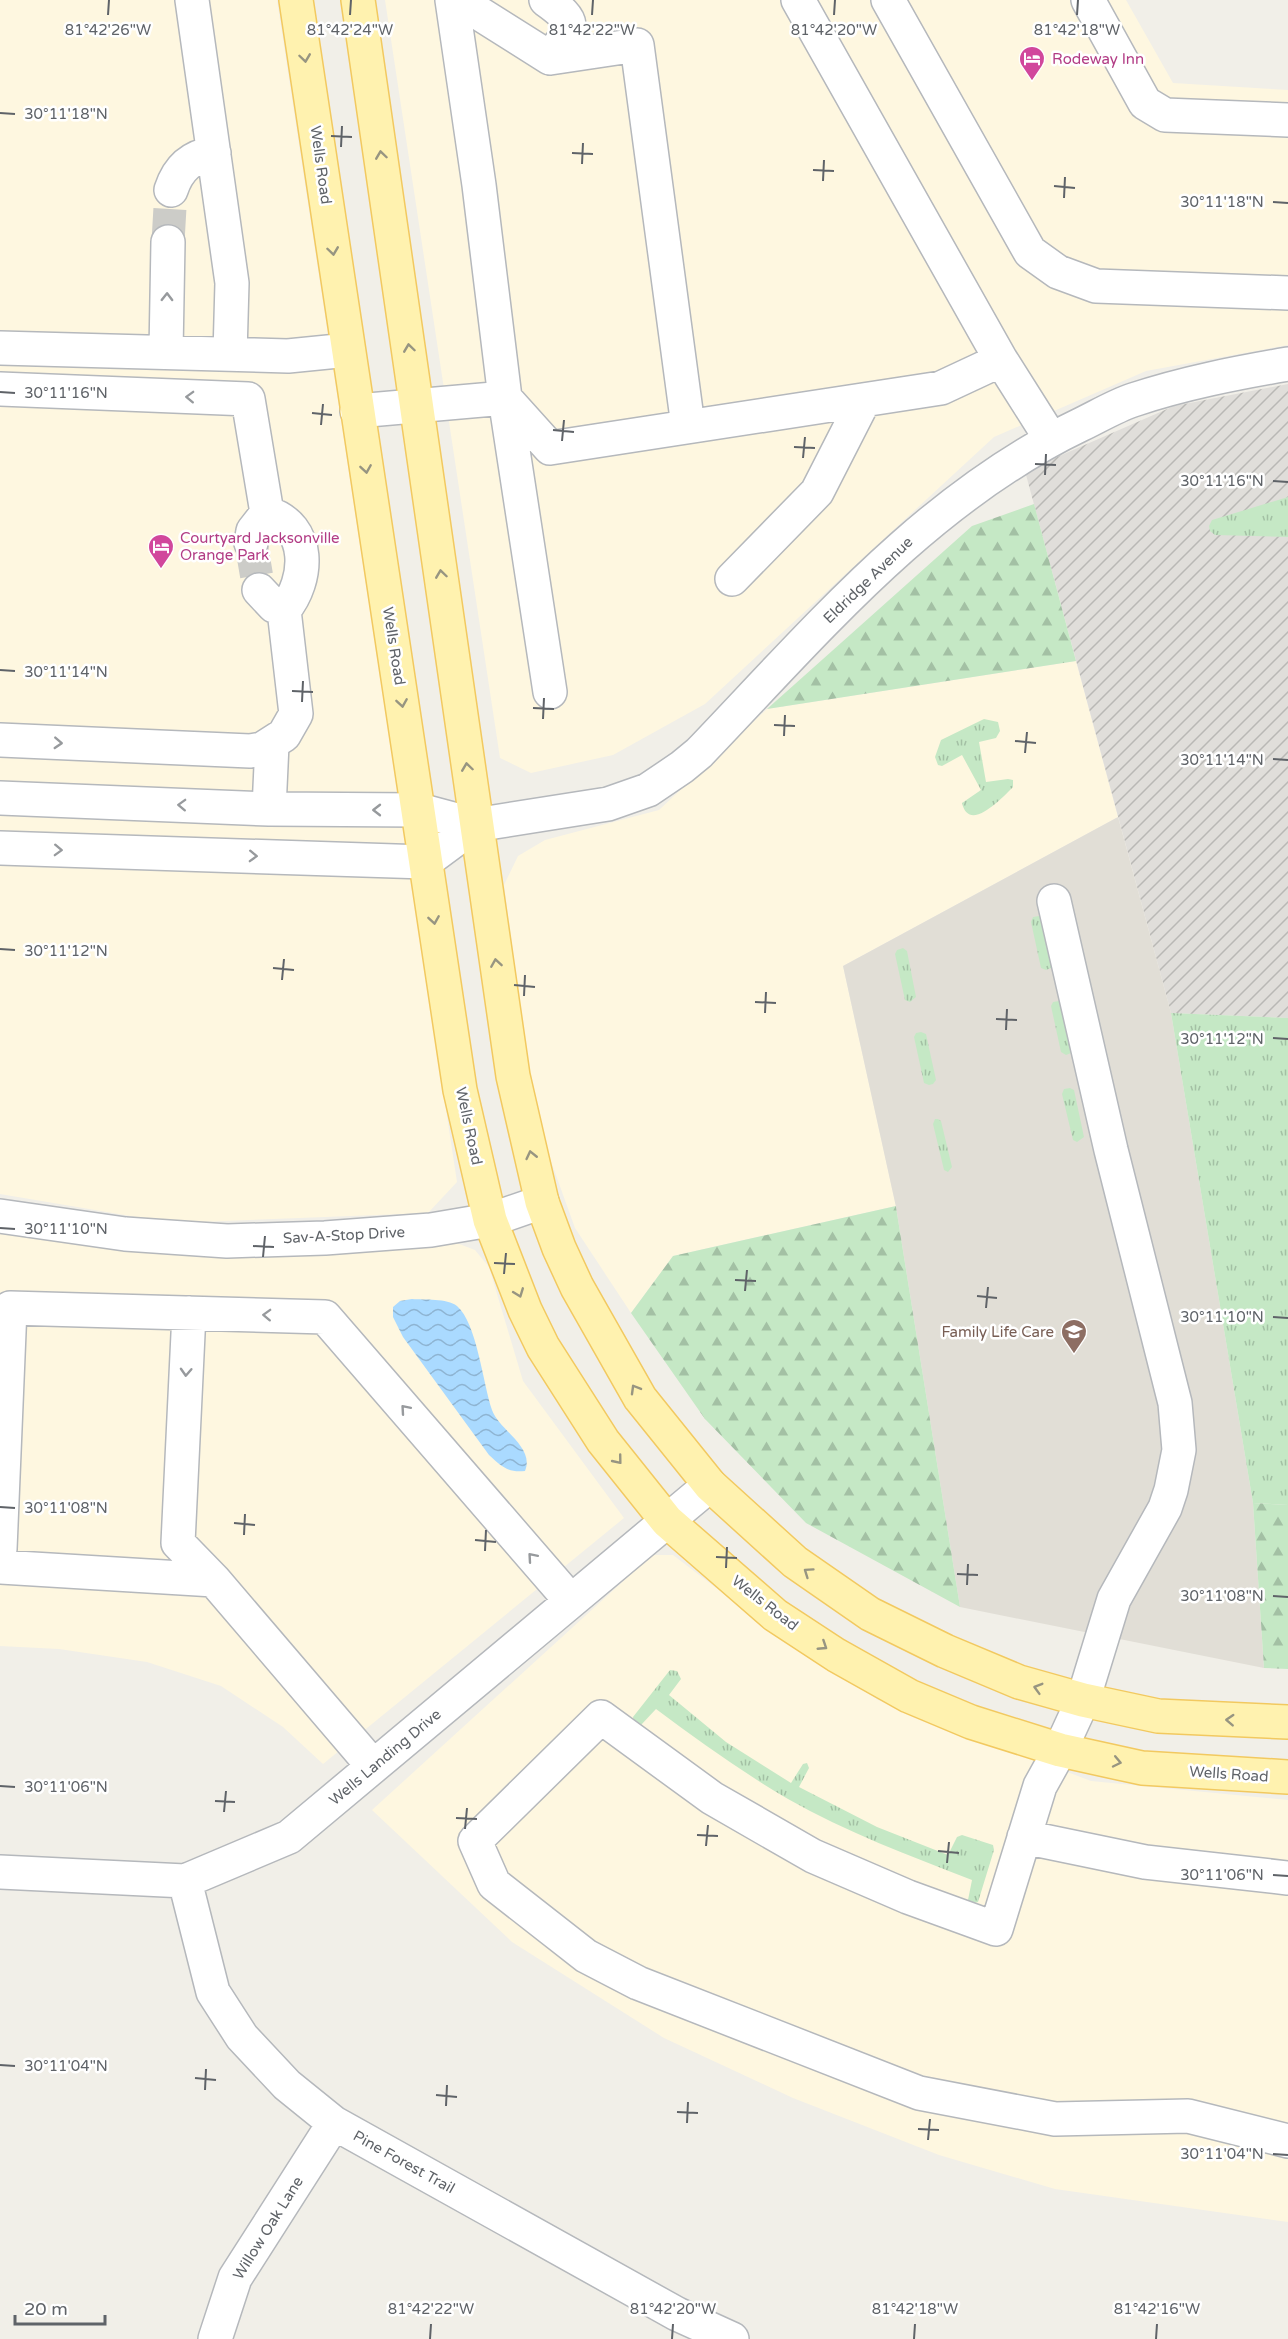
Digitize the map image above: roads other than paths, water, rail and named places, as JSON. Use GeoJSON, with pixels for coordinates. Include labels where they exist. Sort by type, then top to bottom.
{"type":"FeatureCollection","features":[{"type":"Feature","properties":{"kind":"main road","name":"Wells Road"},"geometry":{"type":"LineString","coordinates":[[296,0],[460,1090],[490,1220],[525,1310],[543,1347],[603,1441],[667,1521],[775,1615],[836,1654],[909,1696],[971,1722],[1060,1750],[1142,1768],[1288,1777]]}},
{"type":"Feature","properties":{"kind":"main road"},"geometry":{"type":"LineString","coordinates":[[358,0],[475,825],[513,1076],[542,1202],[577,1287],[640,1398],[710,1485],[795,1562],[870,1614],[945,1651],[1018,1682],[1083,1700],[1158,1716],[1288,1722]]}},
{"type":"Feature","properties":{"kind":"street"},"geometry":{"type":"LineString","coordinates":[[192,0],[232,283],[230,354]]}},
{"type":"Feature","properties":{"kind":"street"},"geometry":{"type":"LineString","coordinates":[[452,0],[479,185],[505,398],[550,692]]}},
{"type":"Feature","properties":{"kind":"street"},"geometry":{"type":"LineString","coordinates":[[458,0],[550,58],[637,45],[688,426]]}},
{"type":"Feature","properties":{"kind":"street"},"geometry":{"type":"LineString","coordinates":[[546,0],[563,12],[570,22],[569,32],[550,58]]}},
{"type":"Feature","properties":{"kind":"street"},"geometry":{"type":"LineString","coordinates":[[798,0],[1001,360],[1051,439]]}},
{"type":"Feature","properties":{"kind":"street"},"geometry":{"type":"LineString","coordinates":[[888,0],[1030,252],[1058,272],[1096,286],[1288,293]]}},
{"type":"Feature","properties":{"kind":"street"},"geometry":{"type":"LineString","coordinates":[[1088,0],[1145,103],[1165,115],[1288,120]]}},
{"type":"Feature","properties":{"kind":"street"},"geometry":{"type":"LineString","coordinates":[[171,189],[178,174],[193,158],[214,153]]}},
{"type":"Feature","properties":{"kind":"street"},"geometry":{"type":"LineString","coordinates":[[166,352],[168,242]]}},
{"type":"Feature","properties":{"kind":"street"},"geometry":{"type":"LineString","coordinates":[[0,348],[288,356],[348,351]]}},
{"type":"Feature","properties":{"kind":"street"},"geometry":{"type":"LineString","coordinates":[[505,398],[550,448],[941,388],[1001,360]]}},
{"type":"Feature","properties":{"kind":"street","name":"Eldridge Avenue"},"geometry":{"type":"LineString","coordinates":[[475,825],[608,804],[648,790],[699,753],[887,558],[989,477],[1051,439],[1131,401],[1218,376],[1288,364]]}},
{"type":"Feature","properties":{"kind":"street"},"geometry":{"type":"LineString","coordinates":[[0,389],[248,399],[267,513],[253,531],[251,543]]}},
{"type":"Feature","properties":{"kind":"street"},"geometry":{"type":"LineString","coordinates":[[357,411],[505,398]]}},
{"type":"Feature","properties":{"kind":"street"},"geometry":{"type":"LineString","coordinates":[[732,579],[817,492],[864,400]]}},
{"type":"Feature","properties":{"kind":"street"},"geometry":{"type":"LineString","coordinates":[[0,740],[250,751],[272,744],[288,731],[296,714],[271,600],[290,602],[301,579],[301,552],[298,539],[289,524],[267,513]]}},
{"type":"Feature","properties":{"kind":"street"},"geometry":{"type":"LineString","coordinates":[[268,809],[272,744]]}},
{"type":"Feature","properties":{"kind":"street"},"geometry":{"type":"LineString","coordinates":[[0,798],[268,809],[419,810],[475,825]]}},
{"type":"Feature","properties":{"kind":"street"},"geometry":{"type":"LineString","coordinates":[[0,848],[425,862],[475,825]]}},
{"type":"Feature","properties":{"kind":"street"},"geometry":{"type":"LineString","coordinates":[[1054,901],[1111,1150],[1175,1403],[1179,1450],[1165,1508],[1112,1604],[1083,1700],[1040,1786],[996,1929],[908,1897],[813,1856],[712,1798],[601,1717],[475,1841],[494,1884],[586,1956],[638,1983],[919,2094],[1055,2119],[1188,2116],[1288,2141]]}},
{"type":"Feature","properties":{"kind":"street","name":"Sav-A-Stop Drive"},"geometry":{"type":"LineString","coordinates":[[0,1216],[125,1234],[227,1240],[325,1238],[431,1230],[490,1220],[542,1202]]}},
{"type":"Feature","properties":{"kind":"street"},"geometry":{"type":"LineString","coordinates":[[0,1549],[10,1308],[325,1317],[571,1601]]}},
{"type":"Feature","properties":{"kind":"street"},"geometry":{"type":"LineString","coordinates":[[189,1313],[178,1543],[214,1580],[373,1766]]}},
{"type":"Feature","properties":{"kind":"street","name":"Wells Landing Drive"},"geometry":{"type":"LineString","coordinates":[[0,1872],[185,1881],[289,1837],[710,1485]]}},
{"type":"Feature","properties":{"kind":"street"},"geometry":{"type":"LineString","coordinates":[[0,1567],[214,1580]]}},
{"type":"Feature","properties":{"kind":"street"},"geometry":{"type":"LineString","coordinates":[[1024,1837],[1145,1862],[1288,1878]]}},
{"type":"Feature","properties":{"kind":"street","name":"Pine Forest Trail"},"geometry":{"type":"LineString","coordinates":[[185,1881],[213,1992],[242,2037],[287,2085],[334,2123],[717,2336]]}},
{"type":"Feature","properties":{"kind":"street","name":"Willow Oak Lane"},"geometry":{"type":"LineString","coordinates":[[215,2339],[235,2278],[334,2123]]}},
{"type":"Feature","properties":{"kind":"water"},"geometry":{"type":"Polygon","coordinates":[[[412,1299],[453,1303],[464,1314],[479,1355],[492,1410],[521,1446],[527,1462],[525,1471],[505,1468],[489,1455],[403,1337],[393,1317],[393,1307],[400,1301],[412,1299]]]}},
{"type":"Feature","properties":{"kind":"tunnel"},"geometry":{"type":"LineString","coordinates":[[168,242],[171,190]]}},
{"type":"Feature","properties":{"kind":"tunnel"},"geometry":{"type":"LineString","coordinates":[[251,543],[259,590]]}},
{"type":"Feature","properties":{"kind":"place","name":"Rodeway Inn"},"geometry":{"type":"Point","coordinates":[1032,82]}},
{"type":"Feature","properties":{"kind":"place","name":"Courtyard Jacksonville Orange Park"},"geometry":{"type":"Point","coordinates":[161,570]}},
{"type":"Feature","properties":{"kind":"place","name":"Family Life Care"},"geometry":{"type":"Point","coordinates":[1074,1355]}}]}
